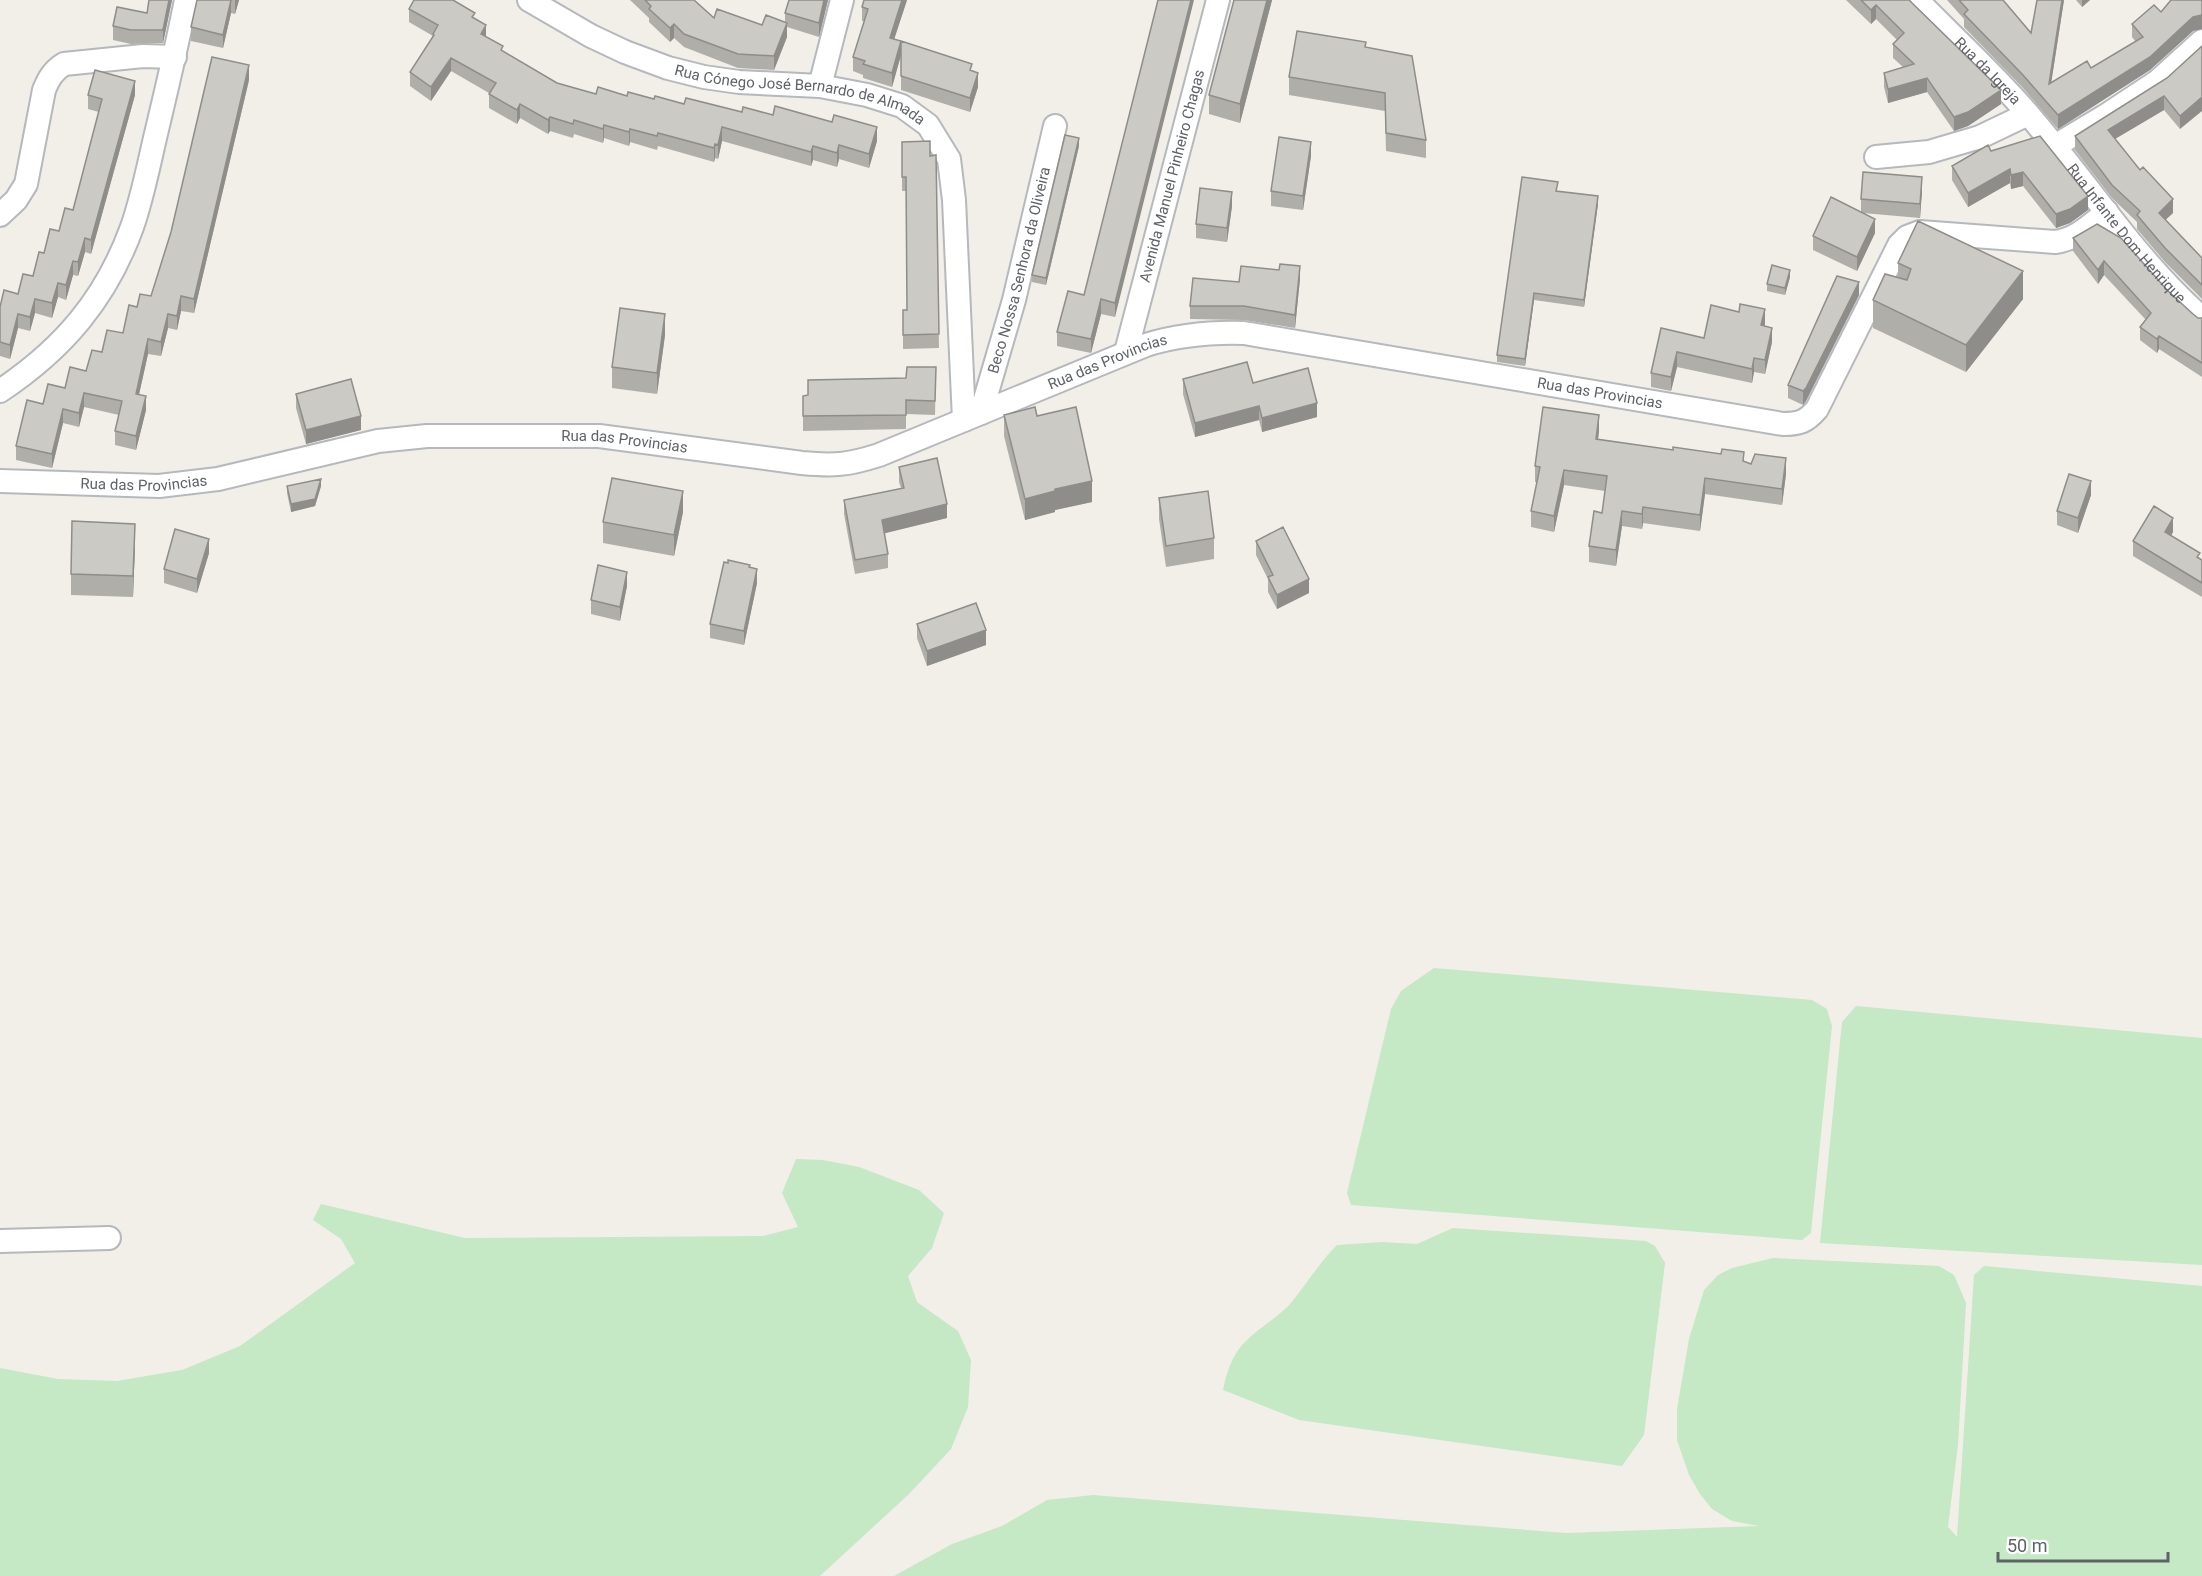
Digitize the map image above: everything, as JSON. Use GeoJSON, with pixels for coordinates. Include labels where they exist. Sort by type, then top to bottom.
{"type":"FeatureCollection","features":[{"type":"Feature","properties":{"kind":"street"},"geometry":{"type":"LineString","coordinates":[[0,392],[31,370],[68,336],[95,301],[116,266],[142,193],[186,0]]}},
{"type":"Feature","properties":{"kind":"street","name":"Rua Cónego José Bernardo de Almada"},"geometry":{"type":"LineString","coordinates":[[529,0],[591,36],[668,68],[740,82],[820,86],[867,95],[902,106],[928,125],[949,159],[972,416]]}},
{"type":"Feature","properties":{"kind":"street"},"geometry":{"type":"LineString","coordinates":[[820,86],[842,0]]}},
{"type":"Feature","properties":{"kind":"street","name":"Avenida Manuel Pinheiro Chagas"},"geometry":{"type":"LineString","coordinates":[[1126,352],[1218,0]]}},
{"type":"Feature","properties":{"kind":"street","name":"Rua da Igreja"},"geometry":{"type":"LineString","coordinates":[[1917,0],[2028,114],[2055,146]]}},
{"type":"Feature","properties":{"kind":"street"},"geometry":{"type":"LineString","coordinates":[[2055,146],[2158,81],[2202,41]]}},
{"type":"Feature","properties":{"kind":"street"},"geometry":{"type":"LineString","coordinates":[[0,215],[16,200],[26,184],[44,90],[49,77],[55,70],[64,64],[143,56],[174,57]]}},
{"type":"Feature","properties":{"kind":"street"},"geometry":{"type":"LineString","coordinates":[[1876,157],[1929,152],[1970,140],[2028,114]]}},
{"type":"Feature","properties":{"kind":"street","name":"Beco Nossa Senhora da Oliveira"},"geometry":{"type":"LineString","coordinates":[[972,416],[1014,300],[1055,126]]}},
{"type":"Feature","properties":{"kind":"street","name":"Rua Infante Dom Henrique"},"geometry":{"type":"LineString","coordinates":[[2055,146],[2154,271],[2202,318]]}},
{"type":"Feature","properties":{"kind":"street","name":"Rua das Provincias"},"geometry":{"type":"LineString","coordinates":[[0,481],[159,486],[218,479],[378,441],[426,436],[599,436],[834,466],[852,464],[879,455],[1126,352],[1163,340],[1210,332],[1244,333],[1783,424],[1798,424],[1807,420],[1817,409],[1899,245],[1908,237],[1920,232],[2055,242],[2067,240],[2081,233],[2107,212]]}},
{"type":"Feature","properties":{"kind":"street"},"geometry":{"type":"LineString","coordinates":[[0,1241],[110,1238]]}},
{"type":"Feature","properties":{"kind":"green space"},"geometry":{"type":"Polygon","coordinates":[[[1434,968],[1812,1000],[1827,1009],[1832,1026],[1811,1233],[1802,1240],[1351,1205],[1347,1193],[1391,1009],[1401,991],[1434,968]]]}},
{"type":"Feature","properties":{"kind":"green space"},"geometry":{"type":"Polygon","coordinates":[[[1856,1006],[2202,1038],[2202,1265],[1820,1243],[1842,1022],[1856,1006]]]}},
{"type":"Feature","properties":{"kind":"green space"},"geometry":{"type":"Polygon","coordinates":[[[796,1159],[823,1160],[859,1167],[919,1190],[944,1213],[932,1248],[908,1276],[917,1302],[958,1331],[971,1360],[968,1407],[951,1449],[909,1494],[820,1576],[0,1576],[0,1368],[58,1379],[117,1381],[182,1370],[240,1346],[355,1263],[341,1239],[313,1220],[321,1204],[465,1238],[763,1236],[798,1227],[782,1193],[796,1159]]]}},
{"type":"Feature","properties":{"kind":"green space"},"geometry":{"type":"Polygon","coordinates":[[[1453,1228],[1646,1241],[1655,1246],[1665,1263],[1644,1435],[1622,1466],[1299,1420],[1223,1390],[1230,1366],[1239,1349],[1290,1304],[1337,1245],[1382,1242],[1417,1244],[1453,1228]]]}},
{"type":"Feature","properties":{"kind":"green space"},"geometry":{"type":"Polygon","coordinates":[[[1773,1258],[1939,1266],[1954,1275],[1966,1303],[1958,1445],[1948,1527],[1957,1537],[1974,1275],[1984,1266],[2202,1286],[2202,1576],[894,1576],[952,1544],[1002,1526],[1047,1500],[1093,1495],[1566,1533],[1759,1526],[1732,1521],[1712,1509],[1700,1494],[1689,1475],[1677,1440],[1677,1409],[1689,1339],[1704,1290],[1718,1275],[1732,1268],[1773,1258]]]}},
{"type":"Feature","properties":{"kind":"building"},"geometry":{"type":"Polygon","coordinates":[[[149,0],[169,0],[163,30],[131,30],[113,26],[117,7],[147,13],[149,0]]]}},
{"type":"Feature","properties":{"kind":"building"},"geometry":{"type":"Polygon","coordinates":[[[197,0],[231,0],[223,35],[191,27],[197,0]]]}},
{"type":"Feature","properties":{"kind":"building"},"geometry":{"type":"Polygon","coordinates":[[[414,0],[453,0],[475,13],[472,17],[486,25],[481,34],[503,46],[501,50],[557,83],[596,94],[598,87],[627,96],[628,92],[684,104],[686,98],[742,112],[743,107],[773,115],[775,106],[832,122],[834,115],[877,127],[869,154],[839,145],[837,153],[813,146],[811,152],[722,127],[718,145],[715,144],[714,148],[658,133],[657,136],[630,129],[629,132],[604,125],[603,129],[574,120],[573,124],[550,117],[548,120],[520,104],[517,110],[489,94],[496,83],[451,58],[431,87],[410,72],[438,25],[409,9],[414,0]]]}},
{"type":"Feature","properties":{"kind":"building"},"geometry":{"type":"Polygon","coordinates":[[[645,0],[694,0],[714,18],[717,9],[762,25],[766,15],[787,23],[774,56],[738,54],[684,34],[674,24],[670,28],[649,9],[651,6],[645,0]]]}},
{"type":"Feature","properties":{"kind":"building"},"geometry":{"type":"Polygon","coordinates":[[[789,0],[824,0],[819,23],[785,13],[789,0]]]}},
{"type":"Feature","properties":{"kind":"building"},"geometry":{"type":"Polygon","coordinates":[[[864,0],[902,0],[890,38],[901,41],[892,73],[863,64],[865,61],[853,57],[868,9],[862,7],[864,0]]]}},
{"type":"Feature","properties":{"kind":"building"},"geometry":{"type":"Polygon","coordinates":[[[1158,0],[1191,0],[1115,303],[1101,299],[1091,339],[1057,332],[1068,291],[1084,295],[1158,0]]]}},
{"type":"Feature","properties":{"kind":"building"},"geometry":{"type":"Polygon","coordinates":[[[1234,0],[1267,0],[1240,104],[1209,95],[1234,0]]]}},
{"type":"Feature","properties":{"kind":"building"},"geometry":{"type":"Polygon","coordinates":[[[1861,0],[1909,0],[2001,90],[1968,112],[1954,117],[1927,78],[1888,89],[1884,73],[1914,64],[1893,44],[1904,33],[1876,5],[1871,10],[1861,0]]]}},
{"type":"Feature","properties":{"kind":"building"},"geometry":{"type":"Polygon","coordinates":[[[1959,0],[2003,0],[2031,33],[2037,0],[2062,0],[2049,84],[2087,61],[2091,68],[2143,37],[2132,24],[2154,5],[2161,12],[2171,0],[2202,0],[2202,15],[2193,17],[2150,57],[2058,115],[1964,14],[1968,10],[1959,0]]]}},
{"type":"Feature","properties":{"kind":"building"},"geometry":{"type":"Polygon","coordinates":[[[1297,31],[1366,42],[1365,47],[1412,56],[1426,140],[1386,133],[1385,93],[1289,77],[1297,31]]]}},
{"type":"Feature","properties":{"kind":"building"},"geometry":{"type":"Polygon","coordinates":[[[901,41],[972,64],[970,70],[978,73],[970,98],[901,76],[901,41]]]}},
{"type":"Feature","properties":{"kind":"building"},"geometry":{"type":"Polygon","coordinates":[[[2202,46],[2202,97],[2180,116],[2164,96],[2108,130],[2140,170],[2143,167],[2173,199],[2159,213],[2202,258],[2202,285],[2165,248],[2137,215],[2140,211],[2112,185],[2075,136],[2167,78],[2202,46]]]}},
{"type":"Feature","properties":{"kind":"building"},"geometry":{"type":"Polygon","coordinates":[[[212,57],[249,65],[194,299],[181,296],[177,316],[168,314],[161,342],[148,339],[136,394],[146,396],[136,436],[115,431],[122,401],[84,393],[79,413],[63,409],[52,454],[16,446],[27,400],[43,404],[48,384],[65,388],[70,367],[86,371],[92,350],[102,352],[107,330],[123,333],[129,305],[137,307],[140,294],[151,296],[171,232],[212,57]]]}},
{"type":"Feature","properties":{"kind":"building"},"geometry":{"type":"Polygon","coordinates":[[[95,70],[135,81],[91,240],[85,238],[78,262],[73,261],[66,285],[58,283],[52,303],[35,299],[30,317],[18,314],[10,345],[0,342],[0,307],[4,290],[18,294],[23,274],[33,276],[39,252],[44,253],[50,229],[59,231],[65,208],[73,210],[102,99],[88,95],[95,70]]]}},
{"type":"Feature","properties":{"kind":"building"},"geometry":{"type":"Polygon","coordinates":[[[1065,135],[1079,138],[1046,278],[1032,275],[1065,135]]]}},
{"type":"Feature","properties":{"kind":"building"},"geometry":{"type":"Polygon","coordinates":[[[2040,136],[2088,196],[2070,209],[2056,214],[2023,172],[2011,175],[2010,169],[1968,193],[1952,166],[1988,145],[1991,151],[2040,136]]]}},
{"type":"Feature","properties":{"kind":"building"},"geometry":{"type":"Polygon","coordinates":[[[1279,137],[1311,142],[1303,196],[1271,191],[1279,137]]]}},
{"type":"Feature","properties":{"kind":"building"},"geometry":{"type":"Polygon","coordinates":[[[930,141],[930,156],[936,155],[939,334],[903,335],[903,310],[907,310],[906,177],[902,177],[902,142],[930,141]]]}},
{"type":"Feature","properties":{"kind":"building"},"geometry":{"type":"Polygon","coordinates":[[[1863,172],[1922,177],[1920,204],[1861,199],[1863,172]]]}},
{"type":"Feature","properties":{"kind":"building"},"geometry":{"type":"Polygon","coordinates":[[[1522,177],[1558,182],[1556,191],[1598,196],[1584,300],[1534,293],[1525,359],[1497,355],[1522,177]]]}},
{"type":"Feature","properties":{"kind":"building"},"geometry":{"type":"Polygon","coordinates":[[[1200,188],[1232,192],[1227,228],[1196,224],[1200,188]]]}},
{"type":"Feature","properties":{"kind":"building"},"geometry":{"type":"Polygon","coordinates":[[[1831,197],[1875,219],[1857,257],[1813,236],[1831,197]]]}},
{"type":"Feature","properties":{"kind":"building"},"geometry":{"type":"Polygon","coordinates":[[[1918,221],[2023,271],[1966,345],[1873,300],[1885,274],[1907,280],[1911,269],[1898,263],[1918,221]]]}},
{"type":"Feature","properties":{"kind":"building"},"geometry":{"type":"Polygon","coordinates":[[[2097,224],[2121,238],[2168,291],[2198,318],[2202,318],[2202,363],[2159,336],[2157,339],[2140,327],[2151,313],[2104,261],[2098,270],[2073,238],[2097,224]]]}},
{"type":"Feature","properties":{"kind":"building"},"geometry":{"type":"Polygon","coordinates":[[[1280,264],[1300,266],[1295,315],[1244,306],[1190,306],[1193,278],[1239,282],[1241,266],[1279,270],[1280,264]]]}},
{"type":"Feature","properties":{"kind":"building"},"geometry":{"type":"Polygon","coordinates":[[[1772,265],[1790,270],[1785,288],[1767,284],[1772,265]]]}},
{"type":"Feature","properties":{"kind":"building"},"geometry":{"type":"Polygon","coordinates":[[[1837,276],[1859,282],[1803,391],[1788,385],[1837,276]]]}},
{"type":"Feature","properties":{"kind":"building"},"geometry":{"type":"Polygon","coordinates":[[[1740,304],[1765,309],[1761,325],[1772,328],[1765,360],[1754,358],[1752,369],[1677,352],[1671,377],[1651,373],[1661,328],[1704,338],[1711,305],[1739,312],[1740,304]]]}},
{"type":"Feature","properties":{"kind":"building"},"geometry":{"type":"Polygon","coordinates":[[[620,308],[665,314],[657,373],[612,367],[620,308]]]}},
{"type":"Feature","properties":{"kind":"building"},"geometry":{"type":"Polygon","coordinates":[[[1247,362],[1253,383],[1308,368],[1317,403],[1262,418],[1259,406],[1195,423],[1183,379],[1247,362]]]}},
{"type":"Feature","properties":{"kind":"building"},"geometry":{"type":"Polygon","coordinates":[[[907,367],[936,367],[935,401],[906,400],[906,415],[803,416],[803,396],[808,395],[808,380],[906,378],[907,367]]]}},
{"type":"Feature","properties":{"kind":"building"},"geometry":{"type":"Polygon","coordinates":[[[351,379],[361,416],[306,430],[296,394],[351,379]]]}},
{"type":"Feature","properties":{"kind":"building"},"geometry":{"type":"Polygon","coordinates":[[[1035,407],[1037,416],[1076,407],[1092,481],[1055,489],[1055,491],[1025,499],[1004,415],[1035,407]]]}},
{"type":"Feature","properties":{"kind":"building"},"geometry":{"type":"Polygon","coordinates":[[[1543,407],[1599,415],[1596,439],[1673,450],[1673,447],[1721,454],[1722,449],[1744,452],[1743,461],[1751,464],[1755,454],[1786,458],[1782,489],[1705,478],[1700,515],[1643,507],[1642,514],[1622,511],[1616,550],[1589,546],[1594,511],[1602,513],[1607,476],[1564,470],[1554,516],[1531,511],[1540,467],[1535,466],[1543,407]]]}},
{"type":"Feature","properties":{"kind":"building"},"geometry":{"type":"Polygon","coordinates":[[[937,458],[947,504],[882,520],[888,554],[855,560],[844,500],[904,488],[899,467],[937,458]]]}},
{"type":"Feature","properties":{"kind":"building"},"geometry":{"type":"Polygon","coordinates":[[[2069,474],[2091,481],[2078,518],[2057,511],[2069,474]]]}},
{"type":"Feature","properties":{"kind":"building"},"geometry":{"type":"Polygon","coordinates":[[[612,478],[683,491],[674,535],[603,522],[612,478]]]}},
{"type":"Feature","properties":{"kind":"building"},"geometry":{"type":"Polygon","coordinates":[[[321,479],[315,499],[291,504],[287,486],[321,479]]]}},
{"type":"Feature","properties":{"kind":"building"},"geometry":{"type":"Polygon","coordinates":[[[1208,491],[1214,538],[1166,546],[1159,498],[1208,491]]]}},
{"type":"Feature","properties":{"kind":"building"},"geometry":{"type":"Polygon","coordinates":[[[2154,506],[2173,518],[2165,532],[2200,553],[2197,557],[2202,560],[2202,583],[2133,541],[2154,506]]]}},
{"type":"Feature","properties":{"kind":"building"},"geometry":{"type":"Polygon","coordinates":[[[72,521],[135,524],[133,576],[71,574],[72,521]]]}},
{"type":"Feature","properties":{"kind":"building"},"geometry":{"type":"Polygon","coordinates":[[[1283,527],[1309,579],[1277,595],[1268,577],[1273,575],[1256,541],[1283,527]]]}},
{"type":"Feature","properties":{"kind":"building"},"geometry":{"type":"Polygon","coordinates":[[[175,529],[209,539],[197,579],[164,569],[175,529]]]}},
{"type":"Feature","properties":{"kind":"building"},"geometry":{"type":"Polygon","coordinates":[[[728,560],[757,569],[744,631],[710,624],[724,562],[728,563],[728,560]]]}},
{"type":"Feature","properties":{"kind":"building"},"geometry":{"type":"Polygon","coordinates":[[[598,565],[627,572],[620,607],[591,600],[598,565]]]}},
{"type":"Feature","properties":{"kind":"building"},"geometry":{"type":"Polygon","coordinates":[[[976,603],[986,630],[927,651],[917,624],[976,603]]]}}]}
